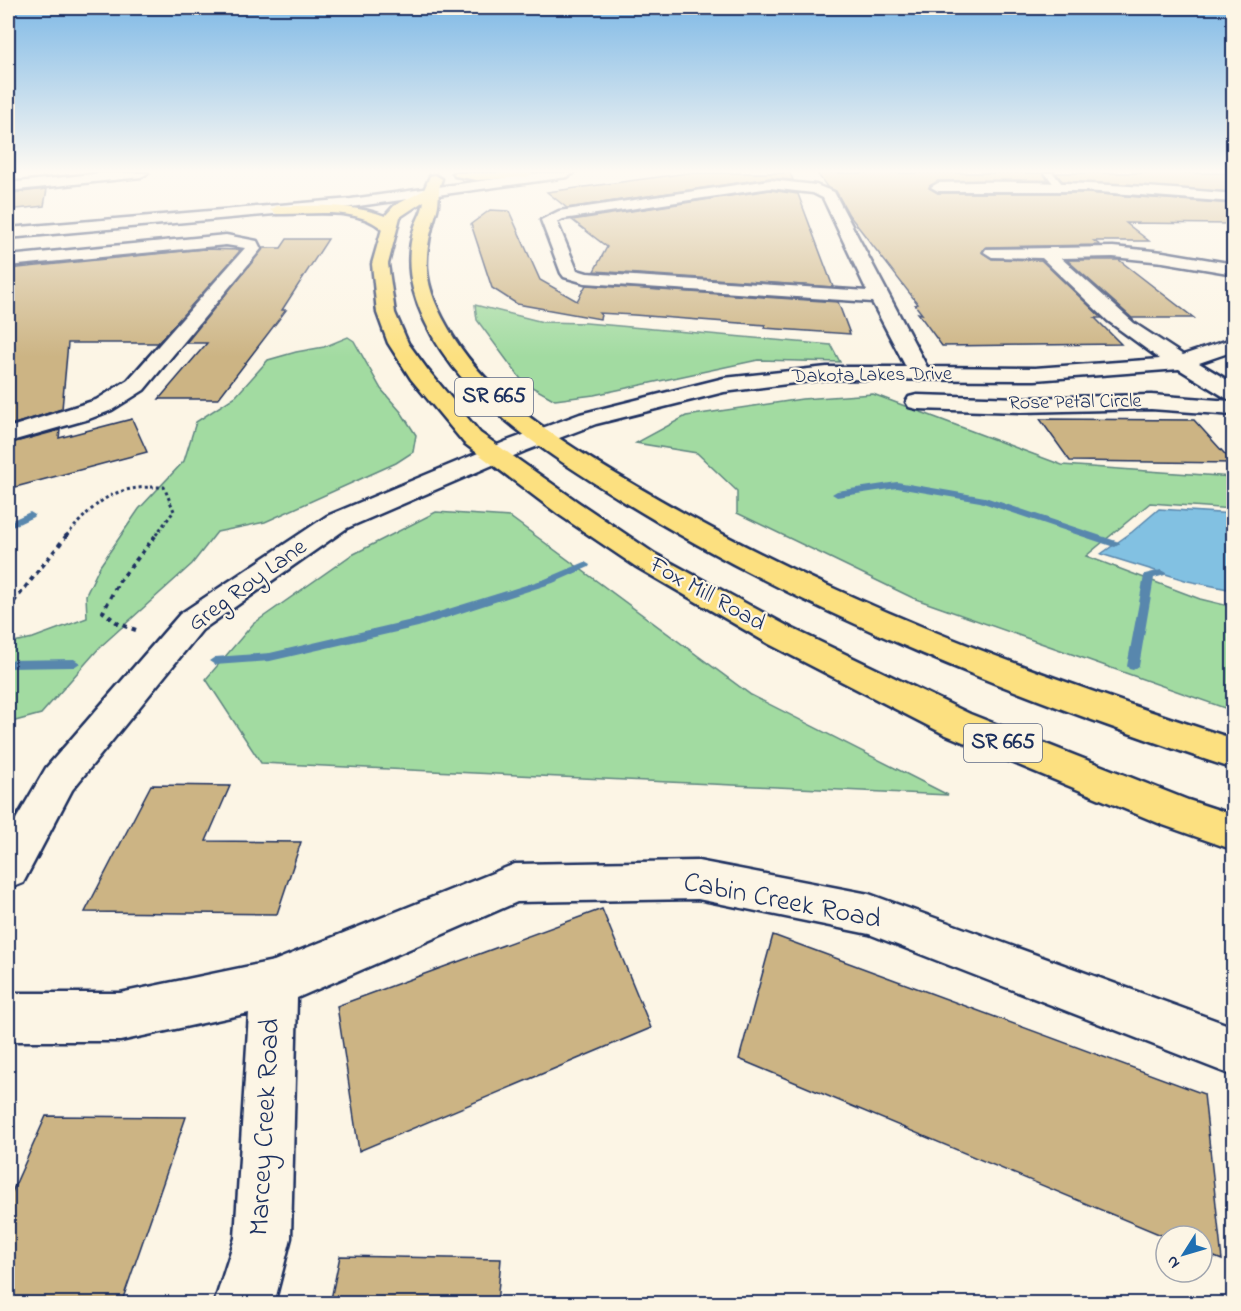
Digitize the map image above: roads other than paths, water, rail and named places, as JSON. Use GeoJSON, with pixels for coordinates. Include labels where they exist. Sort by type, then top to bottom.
{"type":"FeatureCollection","features":[{"type":"Feature","properties":{"kind":"main road","name":"Fox Mill Road"},"geometry":{"type":"LineString","coordinates":[[387,234],[380,264],[381,287],[386,313],[398,343],[426,382],[472,438],[518,446],[638,500],[735,554],[908,637],[1099,710],[1233,754]]}},
{"type":"Feature","properties":{"kind":"main road","name":"Fox Mill Road"},"geometry":{"type":"LineString","coordinates":[[421,234],[417,245],[417,261],[426,301],[436,326],[473,375],[496,399],[518,446],[568,508],[645,560],[780,636],[957,724],[1166,809],[1233,833]]}},
{"type":"Feature","properties":{"kind":"street"},"geometry":{"type":"LineString","coordinates":[[555,234],[570,273],[585,278],[879,297]]}},
{"type":"Feature","properties":{"kind":"street"},"geometry":{"type":"LineString","coordinates":[[848,234],[919,372]]}},
{"type":"Feature","properties":{"kind":"street"},"geometry":{"type":"LineString","coordinates":[[8,261],[226,240],[245,242],[250,244],[252,249],[136,385],[104,405],[57,422],[8,435]]}},
{"type":"Feature","properties":{"kind":"street"},"geometry":{"type":"LineString","coordinates":[[992,252],[1113,252],[1163,257],[1233,269]]}},
{"type":"Feature","properties":{"kind":"street"},"geometry":{"type":"LineString","coordinates":[[1046,253],[1139,336],[1180,363],[1221,384],[1233,395]]}},
{"type":"Feature","properties":{"kind":"street","name":"Dakota Lakes Drive"},"geometry":{"type":"LineString","coordinates":[[518,446],[598,417],[724,385],[826,373],[919,372],[1035,375],[1180,363],[1233,344]]}},
{"type":"Feature","properties":{"kind":"street","name":"Rose Petal Circle"},"geometry":{"type":"LineString","coordinates":[[917,402],[1021,405],[1151,402],[1233,408]]}},
{"type":"Feature","properties":{"kind":"street","name":"Greg Roy Lane"},"geometry":{"type":"LineString","coordinates":[[8,870],[59,779],[192,622],[337,522],[518,446]]}},
{"type":"Feature","properties":{"kind":"street","name":"Cabin Creek Road"},"geometry":{"type":"LineString","coordinates":[[8,1017],[120,1017],[274,984],[515,883],[698,880],[869,914],[1233,1052]]}},
{"type":"Feature","properties":{"kind":"street","name":"Marcey Creek Road"},"geometry":{"type":"LineString","coordinates":[[244,1304],[263,1238],[274,984]]}},
{"type":"Feature","properties":{"kind":"water"},"geometry":{"type":"Polygon","coordinates":[[[1159,509],[1233,514],[1233,590],[1188,581],[1101,554],[1159,509]]]}},
{"type":"Feature","properties":{"kind":"waterway"},"geometry":{"type":"LineString","coordinates":[[837,494],[897,485],[982,499],[1115,544]]}},
{"type":"Feature","properties":{"kind":"waterway"},"geometry":{"type":"LineString","coordinates":[[8,526],[30,515]]}},
{"type":"Feature","properties":{"kind":"waterway"},"geometry":{"type":"LineString","coordinates":[[215,661],[270,657],[418,623],[549,581],[585,565]]}},
{"type":"Feature","properties":{"kind":"waterway"},"geometry":{"type":"LineString","coordinates":[[1133,666],[1149,576],[1161,573]]}},
{"type":"Feature","properties":{"kind":"waterway"},"geometry":{"type":"LineString","coordinates":[[8,664],[74,663]]}}]}
